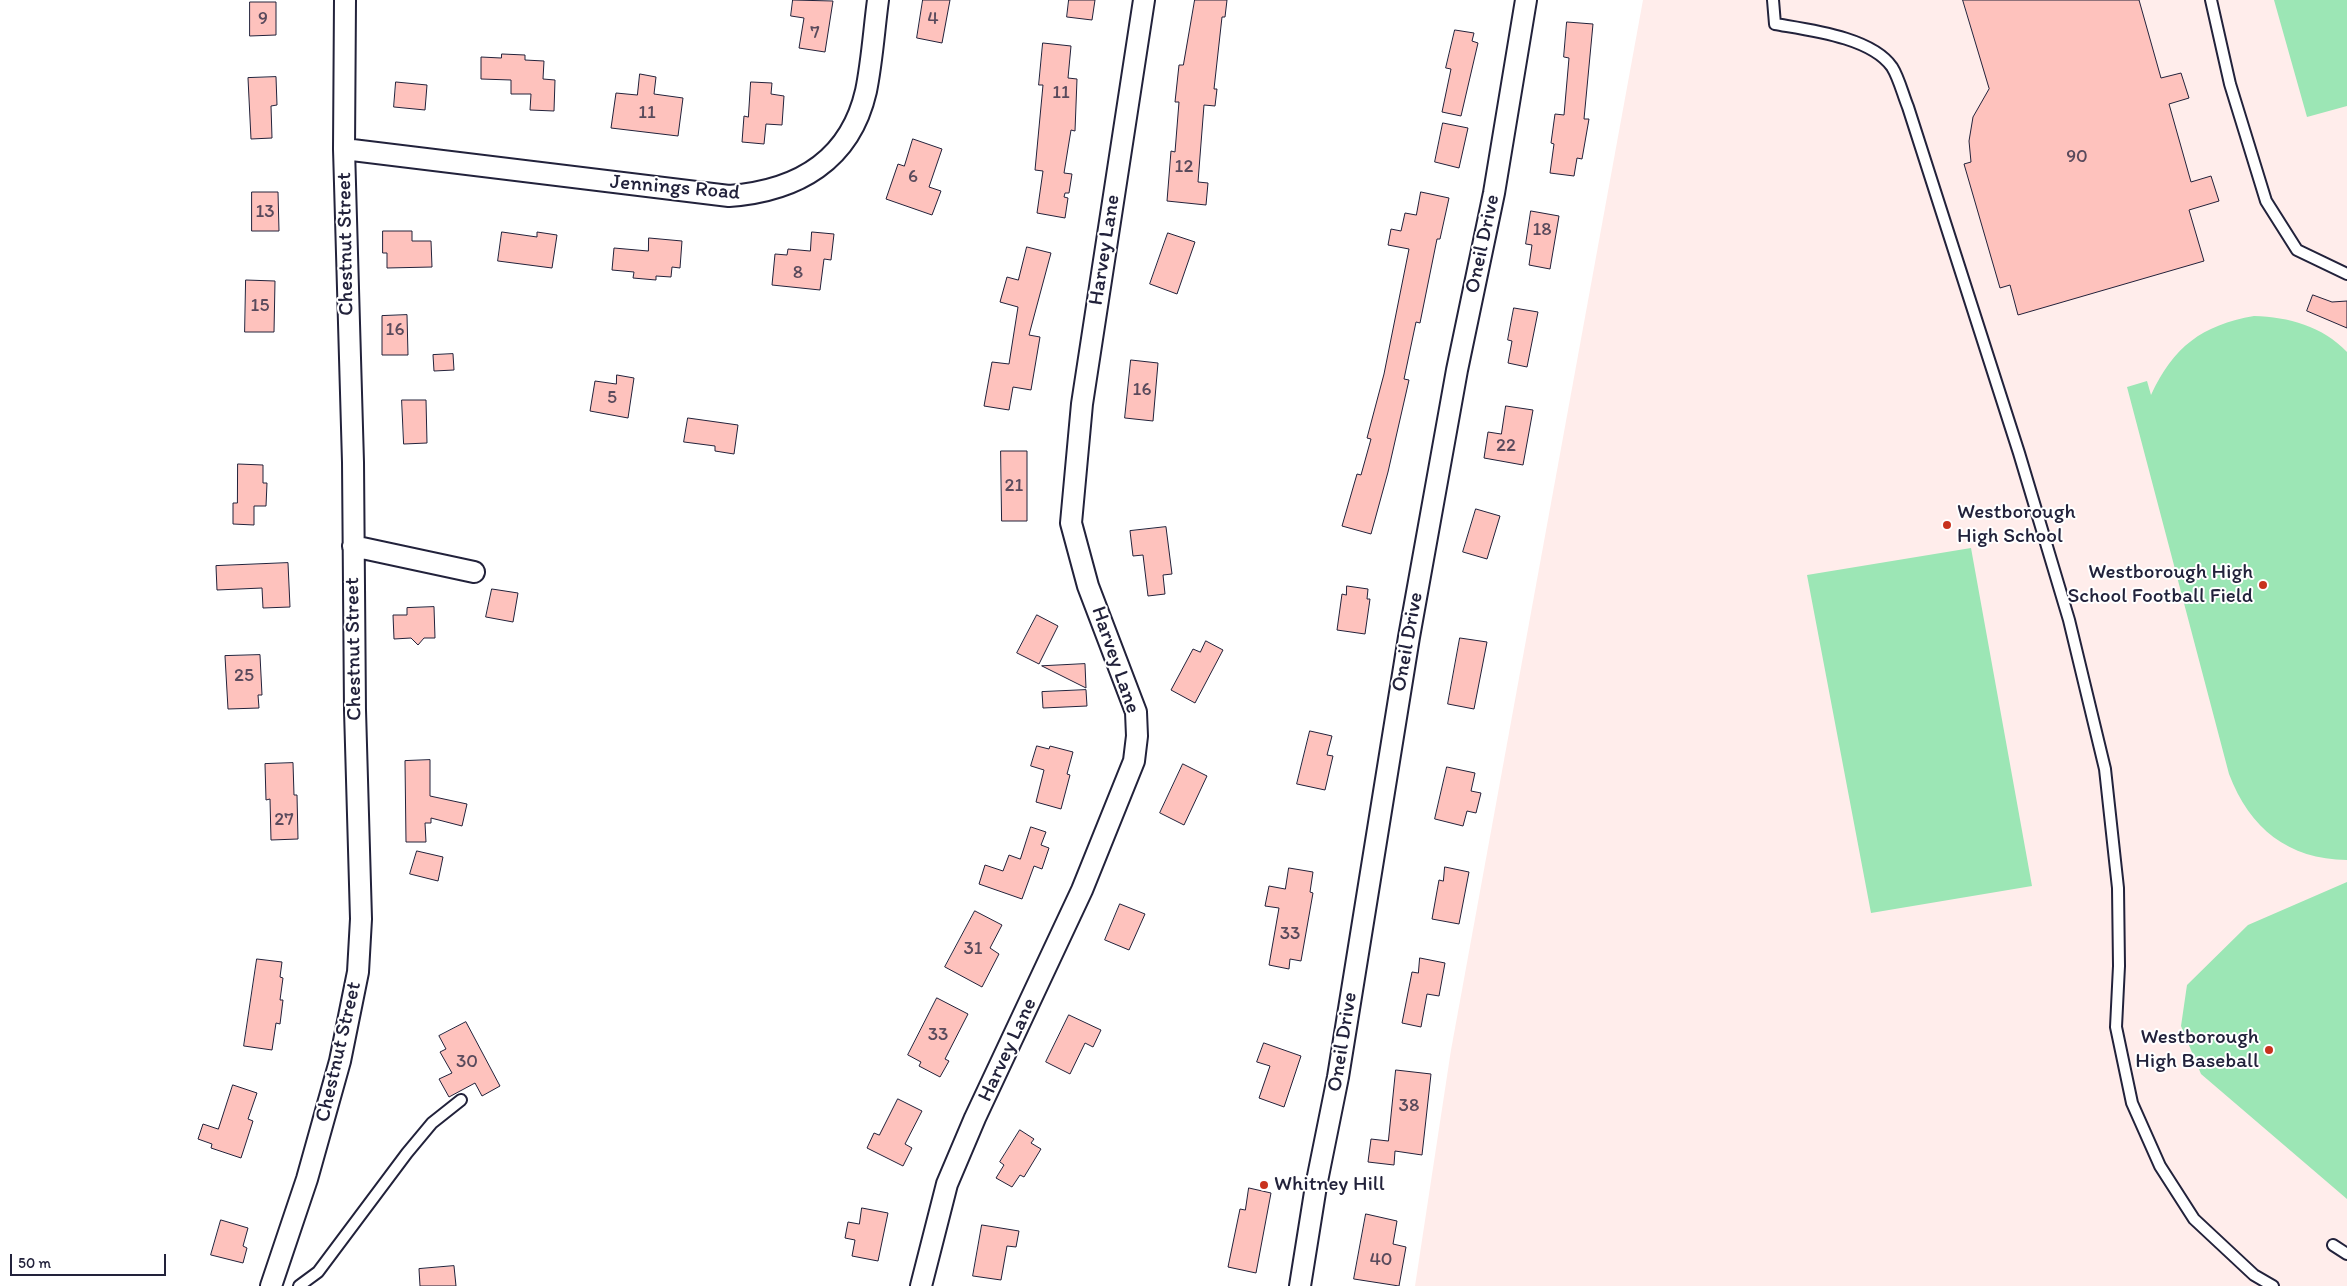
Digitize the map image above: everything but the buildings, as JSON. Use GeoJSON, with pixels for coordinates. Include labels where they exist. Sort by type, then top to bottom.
{"type":"FeatureCollection","features":[{"type":"Feature","properties":{"kind":"street","name":"Chestnut Street"},"geometry":{"type":"LineString","coordinates":[[271,1286],[328,1109],[350,1018],[358,972],[361,918],[344,149],[345,0]]}},
{"type":"Feature","properties":{"kind":"street","name":"Jennings Road"},"geometry":{"type":"LineString","coordinates":[[344,149],[729,196],[773,189],[800,179],[820,167],[832,157],[845,140],[857,118],[866,91],[878,0]]}},
{"type":"Feature","properties":{"kind":"street","name":"Harvey Lane"},"geometry":{"type":"LineString","coordinates":[[921,1286],[947,1184],[975,1118],[1082,890],[1134,761],[1137,736],[1136,712],[1088,586],[1071,523],[1082,404],[1144,0]]}},
{"type":"Feature","properties":{"kind":"street","name":"Oneil Drive"},"geometry":{"type":"LineString","coordinates":[[1300,1286],[1316,1186],[1338,1077],[1409,637],[1456,370],[1494,193],[1526,0]]}},
{"type":"Feature","properties":{"kind":"street"},"geometry":{"type":"LineString","coordinates":[[354,546],[474,572]]}},
{"type":"Feature","properties":{"kind":"lane"},"geometry":{"type":"LineString","coordinates":[[1773,0],[1775,24],[1826,33],[1865,45],[1892,67],[1908,107],[2019,453],[2061,592],[2105,769],[2118,888],[2119,966],[2116,1028],[2132,1103],[2160,1166],[2194,1218],[2254,1275],[2273,1286]]}},
{"type":"Feature","properties":{"kind":"lane"},"geometry":{"type":"LineString","coordinates":[[2211,0],[2230,84],[2266,201],[2296,250],[2347,274]]}},
{"type":"Feature","properties":{"kind":"lane"},"geometry":{"type":"LineString","coordinates":[[299,1286],[318,1272],[432,1123],[461,1100]]}},
{"type":"Feature","properties":{"kind":"lane"},"geometry":{"type":"LineString","coordinates":[[2333,1246],[2347,1254]]}},
{"type":"Feature","properties":{"kind":"shaded area","name":"Westborough High School"},"geometry":{"type":"Polygon","coordinates":[[[1643,0],[2347,0],[2347,1286],[1415,1286],[1451,1050],[1643,0]]]}},
{"type":"Feature","properties":{"kind":"green space"},"geometry":{"type":"Polygon","coordinates":[[[2274,0],[2347,0],[2347,106],[2307,117],[2274,0]]]}},
{"type":"Feature","properties":{"kind":"green space","name":"Westborough High School Football Field"},"geometry":{"type":"Polygon","coordinates":[[[2254,316],[2280,318],[2316,329],[2347,352],[2347,860],[2307,854],[2289,847],[2274,837],[2248,811],[2229,774],[2127,387],[2147,381],[2151,395],[2169,364],[2191,341],[2219,325],[2254,316]]]}},
{"type":"Feature","properties":{"kind":"green space"},"geometry":{"type":"Polygon","coordinates":[[[1971,548],[2032,886],[1871,913],[1807,575],[1971,548]]]}},
{"type":"Feature","properties":{"kind":"green space","name":"Westborough High Baseball"},"geometry":{"type":"Polygon","coordinates":[[[2347,882],[2347,1199],[2201,1074],[2181,1026],[2187,985],[2248,925],[2347,882]]]}},
{"type":"Feature","properties":{"kind":"place","name":"Westborough High School"},"geometry":{"type":"Point","coordinates":[1947,525]}},
{"type":"Feature","properties":{"kind":"place","name":"Westborough High School Football Field"},"geometry":{"type":"Point","coordinates":[2263,585]}},
{"type":"Feature","properties":{"kind":"place","name":"Westborough High Baseball"},"geometry":{"type":"Point","coordinates":[2269,1050]}},
{"type":"Feature","properties":{"kind":"place","name":"Whitney Hill"},"geometry":{"type":"Point","coordinates":[1264,1185]}}]}
